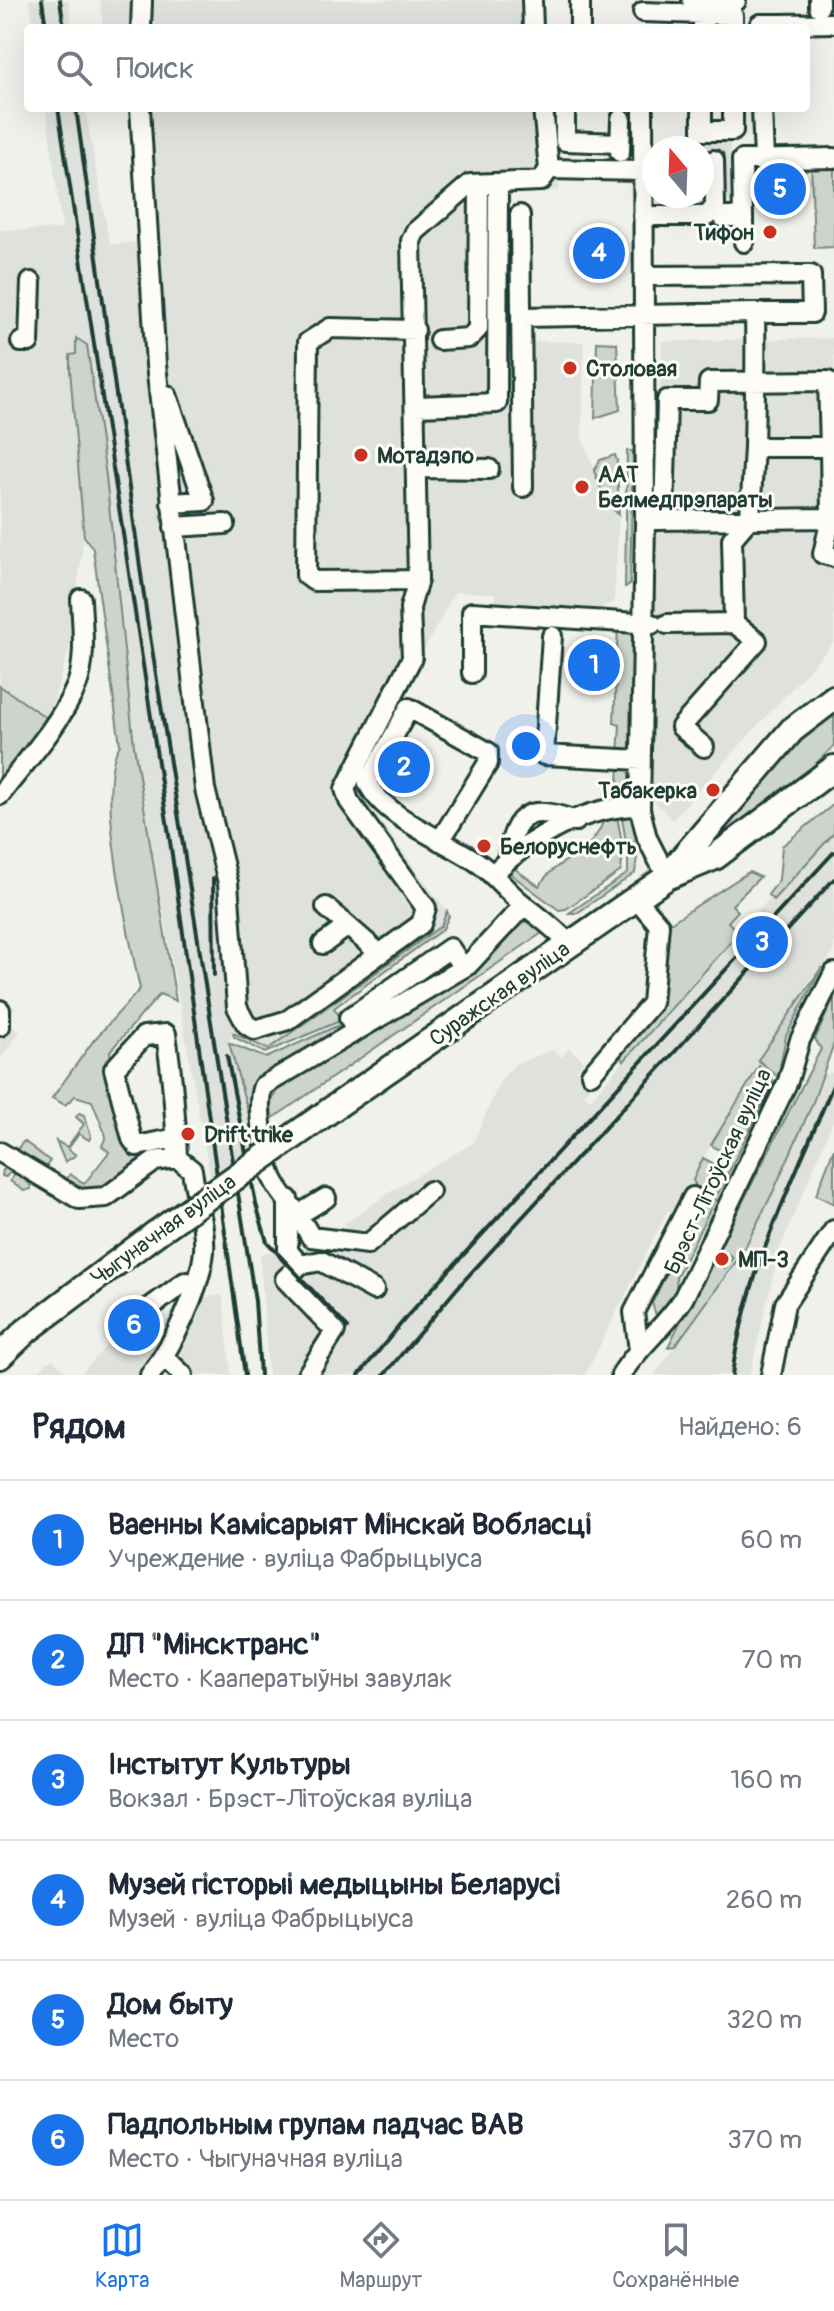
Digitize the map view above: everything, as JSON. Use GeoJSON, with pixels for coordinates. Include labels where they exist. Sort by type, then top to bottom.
{"type":"FeatureCollection","features":[{"type":"Feature","properties":{"kind":"main road"},"geometry":{"type":"LineString","coordinates":[[792,730],[834,679]]}},
{"type":"Feature","properties":{"kind":"main road","name":"Суражская вуліца"},"geometry":{"type":"LineString","coordinates":[[667,877],[792,730],[834,698]]}},
{"type":"Feature","properties":{"kind":"main road","name":"Суражская вуліца"},"geometry":{"type":"LineString","coordinates":[[332,1109],[667,877],[715,857],[834,768]]}},
{"type":"Feature","properties":{"kind":"main road","name":"Чыгуначная вуліца"},"geometry":{"type":"LineString","coordinates":[[0,1356],[26,1331],[155,1234],[332,1109]]}},
{"type":"Feature","properties":{"kind":"street"},"geometry":{"type":"LineString","coordinates":[[141,24],[142,0]]}},
{"type":"Feature","properties":{"kind":"street"},"geometry":{"type":"LineString","coordinates":[[532,0],[533,24]]}},
{"type":"Feature","properties":{"kind":"street"},"geometry":{"type":"LineString","coordinates":[[580,0],[580,24]]}},
{"type":"Feature","properties":{"kind":"street"},"geometry":{"type":"LineString","coordinates":[[699,14],[736,1]]}},
{"type":"Feature","properties":{"kind":"street"},"geometry":{"type":"LineString","coordinates":[[643,13],[733,15],[733,24]]}},
{"type":"Feature","properties":{"kind":"street"},"geometry":{"type":"LineString","coordinates":[[810,24],[834,23]]}},
{"type":"Feature","properties":{"kind":"street"},"geometry":{"type":"LineString","coordinates":[[140,112],[156,365],[205,789],[228,883],[241,1017],[255,1030],[288,1020],[421,924],[426,908],[349,801],[345,789],[412,658],[410,608],[418,580],[417,406],[411,241],[415,232],[470,184],[541,181],[549,169],[543,112]]}},
{"type":"Feature","properties":{"kind":"street"},"geometry":{"type":"LineString","coordinates":[[565,112],[565,141],[620,143]]}},
{"type":"Feature","properties":{"kind":"street"},"geometry":{"type":"LineString","coordinates":[[643,112],[643,136]]}},
{"type":"Feature","properties":{"kind":"street"},"geometry":{"type":"LineString","coordinates":[[702,112],[702,131],[733,131],[733,112]]}},
{"type":"Feature","properties":{"kind":"street"},"geometry":{"type":"LineString","coordinates":[[762,112],[764,160]]}},
{"type":"Feature","properties":{"kind":"street"},"geometry":{"type":"LineString","coordinates":[[620,170],[621,119]]}},
{"type":"Feature","properties":{"kind":"street"},"geometry":{"type":"LineString","coordinates":[[744,242],[742,160],[834,158]]}},
{"type":"Feature","properties":{"kind":"street"},"geometry":{"type":"LineString","coordinates":[[714,160],[714,207]]}},
{"type":"Feature","properties":{"kind":"street"},"geometry":{"type":"LineString","coordinates":[[549,169],[642,171]]}},
{"type":"Feature","properties":{"kind":"street"},"geometry":{"type":"LineString","coordinates":[[439,340],[469,338],[478,329],[489,183]]}},
{"type":"Feature","properties":{"kind":"street"},"geometry":{"type":"LineString","coordinates":[[417,406],[497,403],[489,183]]}},
{"type":"Feature","properties":{"kind":"street"},"geometry":{"type":"LineString","coordinates":[[643,208],[645,522],[654,624],[641,760],[640,806],[647,838],[667,877]]}},
{"type":"Feature","properties":{"kind":"street"},"geometry":{"type":"LineString","coordinates":[[643,216],[707,216],[713,208]]}},
{"type":"Feature","properties":{"kind":"street"},"geometry":{"type":"LineString","coordinates":[[520,215],[523,487]]}},
{"type":"Feature","properties":{"kind":"street"},"geometry":{"type":"LineString","coordinates":[[722,217],[743,217]]}},
{"type":"Feature","properties":{"kind":"street"},"geometry":{"type":"LineString","coordinates":[[522,317],[812,313],[811,275],[644,276]]}},
{"type":"Feature","properties":{"kind":"street"},"geometry":{"type":"LineString","coordinates":[[21,342],[29,342],[31,282]]}},
{"type":"Feature","properties":{"kind":"street"},"geometry":{"type":"LineString","coordinates":[[734,623],[732,539],[750,518],[755,313]]}},
{"type":"Feature","properties":{"kind":"street"},"geometry":{"type":"LineString","coordinates":[[415,330],[330,328],[308,342],[306,575],[314,581],[418,580]]}},
{"type":"Feature","properties":{"kind":"street"},"geometry":{"type":"LineString","coordinates":[[156,365],[204,501],[171,503]]}},
{"type":"Feature","properties":{"kind":"street"},"geometry":{"type":"LineString","coordinates":[[664,519],[667,400],[708,400],[709,382],[755,379],[828,381],[831,518],[823,554],[834,557]]}},
{"type":"Feature","properties":{"kind":"street"},"geometry":{"type":"LineString","coordinates":[[754,447],[830,447]]}},
{"type":"Feature","properties":{"kind":"street"},"geometry":{"type":"LineString","coordinates":[[417,468],[489,469]]}},
{"type":"Feature","properties":{"kind":"street"},"geometry":{"type":"LineString","coordinates":[[645,522],[664,519],[831,518]]}},
{"type":"Feature","properties":{"kind":"street"},"geometry":{"type":"LineString","coordinates":[[174,527],[225,524]]}},
{"type":"Feature","properties":{"kind":"street"},"geometry":{"type":"LineString","coordinates":[[0,795],[49,730],[77,686],[83,634],[81,599]]}},
{"type":"Feature","properties":{"kind":"street"},"geometry":{"type":"LineString","coordinates":[[472,673],[472,612],[603,618],[654,624],[734,623],[757,641],[681,727],[704,747]]}},
{"type":"Feature","properties":{"kind":"street"},"geometry":{"type":"LineString","coordinates":[[552,636],[544,755],[641,760]]}},
{"type":"Feature","properties":{"kind":"street"},"geometry":{"type":"LineString","coordinates":[[440,841],[488,763],[488,752],[409,708],[368,783],[375,797],[440,841],[478,862],[524,905],[551,923],[569,944]]}},
{"type":"Feature","properties":{"kind":"street"},"geometry":{"type":"LineString","coordinates":[[492,875],[507,859],[533,841],[576,821],[620,806],[640,806]]}},
{"type":"Feature","properties":{"kind":"street"},"geometry":{"type":"LineString","coordinates":[[591,1074],[652,1003],[659,925],[636,898]]}},
{"type":"Feature","properties":{"kind":"street"},"geometry":{"type":"LineString","coordinates":[[430,1191],[368,1244],[311,1237],[271,1175],[258,1107],[259,1094],[268,1081],[463,968],[524,905]]}},
{"type":"Feature","properties":{"kind":"street"},"geometry":{"type":"LineString","coordinates":[[326,907],[380,954]]}},
{"type":"Feature","properties":{"kind":"street"},"geometry":{"type":"LineString","coordinates":[[323,944],[348,926]]}},
{"type":"Feature","properties":{"kind":"street","name":"Брэст-Літоўская вуліца"},"geometry":{"type":"LineString","coordinates":[[631,1366],[667,1324],[683,1299],[788,1081],[800,1040],[834,973]]}},
{"type":"Feature","properties":{"kind":"street"},"geometry":{"type":"LineString","coordinates":[[0,1010],[0,1026]]}},
{"type":"Feature","properties":{"kind":"street"},"geometry":{"type":"LineString","coordinates":[[176,1138],[137,1146],[132,1139],[114,1069],[144,1036],[166,1034],[176,1138],[177,1158]]}},
{"type":"Feature","properties":{"kind":"street"},"geometry":{"type":"LineString","coordinates":[[0,1152],[79,1199],[106,1197],[155,1161],[177,1158],[192,1170],[204,1249],[195,1289],[164,1357],[150,1375]]}},
{"type":"Feature","properties":{"kind":"street"},"geometry":{"type":"LineString","coordinates":[[631,1366],[634,1312],[693,1197]]}},
{"type":"Feature","properties":{"kind":"street"},"geometry":{"type":"LineString","coordinates":[[293,1207],[326,1198]]}},
{"type":"Feature","properties":{"kind":"street"},"geometry":{"type":"LineString","coordinates":[[293,1207],[288,1251],[300,1265]]}},
{"type":"Feature","properties":{"kind":"street"},"geometry":{"type":"LineString","coordinates":[[771,1375],[785,1304],[834,1230]]}},
{"type":"Feature","properties":{"kind":"street"},"geometry":{"type":"LineString","coordinates":[[307,1375],[335,1331],[285,1279],[300,1265],[321,1261],[374,1290]]}},
{"type":"Feature","properties":{"kind":"street"},"geometry":{"type":"LineString","coordinates":[[138,1316],[185,1282],[195,1289]]}},
{"type":"Feature","properties":{"kind":"street"},"geometry":{"type":"LineString","coordinates":[[164,1357],[183,1375]]}},
{"type":"Feature","properties":{"kind":"shaded area"},"geometry":{"type":"Polygon","coordinates":[[[29,0],[68,0],[72,24],[33,24],[29,0]]]}},
{"type":"Feature","properties":{"kind":"shaded area"},"geometry":{"type":"Polygon","coordinates":[[[100,0],[544,0],[544,24],[103,24],[100,0]]]}},
{"type":"Feature","properties":{"kind":"shaded area"},"geometry":{"type":"Polygon","coordinates":[[[47,112],[86,112],[110,245],[139,241],[129,112],[552,112],[553,138],[557,157],[561,157],[559,191],[516,188],[501,196],[504,341],[584,342],[582,437],[607,503],[619,515],[614,603],[603,605],[603,627],[496,611],[495,593],[455,592],[356,776],[360,794],[447,911],[441,926],[267,1050],[233,1033],[229,1043],[253,1130],[259,1167],[214,1199],[134,747],[106,476],[87,345],[77,338],[76,355],[71,355],[84,536],[70,646],[48,719],[0,686],[0,230],[62,229],[47,112]]]}},
{"type":"Feature","properties":{"kind":"shaded area"},"geometry":{"type":"Polygon","coordinates":[[[714,143],[730,143],[731,202],[721,203],[715,212],[667,211],[667,208],[714,208],[714,143]]]}},
{"type":"Feature","properties":{"kind":"shaded area"},"geometry":{"type":"Polygon","coordinates":[[[811,163],[834,163],[834,247],[814,248],[811,163]]]}},
{"type":"Feature","properties":{"kind":"shaded area"},"geometry":{"type":"Polygon","coordinates":[[[76,338],[87,345],[106,476],[134,746],[176,1001],[160,994],[110,1051],[111,1070],[131,1138],[156,1148],[100,1192],[87,1195],[63,1185],[70,1174],[84,1184],[109,1152],[102,1146],[106,1136],[92,1101],[75,1096],[65,1105],[52,1098],[94,1040],[140,989],[122,901],[112,826],[110,793],[113,765],[120,745],[93,549],[84,536],[70,370],[70,355],[76,354],[76,338]]]}},
{"type":"Feature","properties":{"kind":"shaded area"},"geometry":{"type":"Polygon","coordinates":[[[834,338],[834,642],[672,820],[651,798],[653,539],[662,341],[834,338]]]}},
{"type":"Feature","properties":{"kind":"shaded area"},"geometry":{"type":"Polygon","coordinates":[[[597,342],[617,343],[620,410],[595,418],[597,342]]]}},
{"type":"Feature","properties":{"kind":"shaded area"},"geometry":{"type":"Polygon","coordinates":[[[627,451],[633,451],[630,585],[625,587],[627,451]]]}},
{"type":"Feature","properties":{"kind":"shaded area"},"geometry":{"type":"Polygon","coordinates":[[[615,455],[619,515],[607,503],[594,471],[600,460],[615,455]]]}},
{"type":"Feature","properties":{"kind":"shaded area"},"geometry":{"type":"Polygon","coordinates":[[[618,624],[637,632],[634,750],[618,754],[620,725],[614,723],[618,624]]]}},
{"type":"Feature","properties":{"kind":"shaded area"},"geometry":{"type":"Polygon","coordinates":[[[0,686],[48,719],[0,785],[0,686]]]}},
{"type":"Feature","properties":{"kind":"shaded area"},"geometry":{"type":"Polygon","coordinates":[[[834,712],[834,746],[783,795],[712,849],[709,845],[768,776],[834,712]]]}},
{"type":"Feature","properties":{"kind":"shaded area"},"geometry":{"type":"Polygon","coordinates":[[[619,763],[635,772],[633,787],[618,786],[619,763]]]}},
{"type":"Feature","properties":{"kind":"shaded area"},"geometry":{"type":"Polygon","coordinates":[[[834,804],[834,833],[773,900],[768,895],[779,880],[782,846],[834,804]]]}},
{"type":"Feature","properties":{"kind":"shaded area"},"geometry":{"type":"Polygon","coordinates":[[[621,811],[634,818],[638,840],[626,843],[621,811]]]}},
{"type":"Feature","properties":{"kind":"shaded area"},"geometry":{"type":"Polygon","coordinates":[[[617,816],[623,848],[621,871],[566,909],[559,910],[509,873],[508,869],[525,854],[515,869],[539,886],[556,868],[591,842],[604,819],[617,816]]]}},
{"type":"Feature","properties":{"kind":"shaded area"},"geometry":{"type":"Polygon","coordinates":[[[834,827],[834,951],[759,1060],[762,1063],[703,1158],[693,1180],[706,1193],[692,1221],[668,1210],[585,1375],[268,1375],[260,1254],[290,1247],[351,1250],[355,1238],[344,1224],[399,1186],[473,1143],[501,1079],[515,1064],[553,1050],[562,1057],[569,1048],[584,1061],[577,1070],[592,1084],[584,1094],[590,1099],[834,827]]]}},
{"type":"Feature","properties":{"kind":"shaded area"},"geometry":{"type":"Polygon","coordinates":[[[638,848],[635,873],[577,913],[569,913],[628,873],[628,852],[638,848]]]}},
{"type":"Feature","properties":{"kind":"shaded area"},"geometry":{"type":"Polygon","coordinates":[[[749,872],[760,877],[732,905],[738,911],[728,922],[739,933],[624,1061],[619,1056],[628,1046],[625,1043],[657,1005],[664,927],[749,872]]]}},
{"type":"Feature","properties":{"kind":"shaded area"},"geometry":{"type":"Polygon","coordinates":[[[447,911],[449,916],[443,929],[334,1008],[342,1020],[265,1053],[234,1037],[233,1033],[268,1049],[441,926],[447,911]]]}},
{"type":"Feature","properties":{"kind":"shaded area"},"geometry":{"type":"Polygon","coordinates":[[[521,921],[542,926],[542,933],[272,1119],[271,1102],[279,1086],[521,921]]]}},
{"type":"Feature","properties":{"kind":"shaded area"},"geometry":{"type":"Polygon","coordinates":[[[822,967],[786,1036],[778,1077],[758,1060],[822,967]]]}},
{"type":"Feature","properties":{"kind":"shaded area"},"geometry":{"type":"Polygon","coordinates":[[[834,997],[834,1043],[812,1105],[773,1192],[741,1255],[675,1346],[668,1347],[711,1259],[725,1269],[733,1257],[719,1248],[821,1049],[815,1039],[834,997]]]}},
{"type":"Feature","properties":{"kind":"shaded area"},"geometry":{"type":"Polygon","coordinates":[[[0,998],[15,1008],[5,1021],[20,1032],[0,1059],[0,998]]]}},
{"type":"Feature","properties":{"kind":"shaded area"},"geometry":{"type":"Polygon","coordinates":[[[339,1025],[341,1027],[272,1069],[261,1080],[253,1130],[229,1043],[266,1058],[339,1025]]]}},
{"type":"Feature","properties":{"kind":"shaded area"},"geometry":{"type":"Polygon","coordinates":[[[759,1066],[774,1081],[676,1278],[673,1300],[656,1315],[652,1303],[706,1193],[697,1189],[693,1180],[703,1158],[718,1166],[724,1153],[711,1145],[759,1066]]]}},
{"type":"Feature","properties":{"kind":"shaded area"},"geometry":{"type":"Polygon","coordinates":[[[834,1072],[834,1119],[779,1251],[750,1375],[654,1375],[741,1255],[773,1192],[823,1075],[834,1072]]]}},
{"type":"Feature","properties":{"kind":"shaded area"},"geometry":{"type":"Polygon","coordinates":[[[79,1113],[84,1115],[91,1136],[89,1140],[79,1134],[68,1149],[76,1155],[65,1162],[56,1141],[67,1147],[84,1124],[76,1117],[79,1113]]]}},
{"type":"Feature","properties":{"kind":"shaded area"},"geometry":{"type":"Polygon","coordinates":[[[24,1141],[50,1161],[44,1169],[18,1153],[17,1149],[24,1141]]]}},
{"type":"Feature","properties":{"kind":"shaded area"},"geometry":{"type":"Polygon","coordinates":[[[834,1148],[834,1204],[816,1195],[834,1148]]]}},
{"type":"Feature","properties":{"kind":"shaded area"},"geometry":{"type":"Polygon","coordinates":[[[8,1168],[30,1184],[31,1189],[24,1191],[10,1181],[14,1175],[10,1172],[6,1177],[2,1176],[3,1170],[8,1168]]]}},
{"type":"Feature","properties":{"kind":"shaded area"},"geometry":{"type":"Polygon","coordinates":[[[187,1290],[197,1298],[223,1295],[231,1375],[80,1375],[130,1319],[152,1338],[187,1290]]]}},
{"type":"Feature","properties":{"kind":"shaded area"},"geometry":{"type":"Polygon","coordinates":[[[52,1359],[70,1375],[32,1375],[52,1359]]]}},
{"type":"Feature","properties":{"kind":"railway"},"geometry":{"type":"LineString","coordinates":[[42,0],[45,24]]}},
{"type":"Feature","properties":{"kind":"railway"},"geometry":{"type":"LineString","coordinates":[[60,0],[63,24]]}},
{"type":"Feature","properties":{"kind":"railway"},"geometry":{"type":"LineString","coordinates":[[59,112],[171,848],[245,1375]]}},
{"type":"Feature","properties":{"kind":"railway"},"geometry":{"type":"LineString","coordinates":[[77,112],[147,617],[255,1301],[260,1375]]}},
{"type":"Feature","properties":{"kind":"railway"},"geometry":{"type":"LineString","coordinates":[[359,1375],[409,1314],[834,852]]}},
{"type":"Feature","properties":{"kind":"railway"},"geometry":{"type":"LineString","coordinates":[[213,879],[214,975]]}},
{"type":"Feature","properties":{"kind":"railway"},"geometry":{"type":"LineString","coordinates":[[384,1375],[459,1286],[834,879]]}},
{"type":"Feature","properties":{"kind":"railway"},"geometry":{"type":"LineString","coordinates":[[227,1056],[256,1204],[267,1242],[348,1328]]}},
{"type":"Feature","properties":{"kind":"railway"},"geometry":{"type":"LineString","coordinates":[[732,1375],[748,1299],[760,1262],[834,1083]]}},
{"type":"Feature","properties":{"kind":"place","name":"Дом быту"},"geometry":{"type":"Point","coordinates":[780,189]}},
{"type":"Feature","properties":{"kind":"place","name":"Тифон"},"geometry":{"type":"Point","coordinates":[770,232]}},
{"type":"Feature","properties":{"kind":"place","name":"Музей гісторыі медыцыны Беларусі"},"geometry":{"type":"Point","coordinates":[599,253]}},
{"type":"Feature","properties":{"kind":"place","name":"Столовая"},"geometry":{"type":"Point","coordinates":[570,368]}},
{"type":"Feature","properties":{"kind":"place","name":"Мотадэпо"},"geometry":{"type":"Point","coordinates":[361,455]}},
{"type":"Feature","properties":{"kind":"place","name":"ААТ Белмедпрэпараты"},"geometry":{"type":"Point","coordinates":[582,487]}},
{"type":"Feature","properties":{"kind":"place","name":"Ваенны Камісарыят Мінскай Вобласці"},"geometry":{"type":"Point","coordinates":[594,665]}},
{"type":"Feature","properties":{"kind":"place","name":"ДП \"Мінсктранс\""},"geometry":{"type":"Point","coordinates":[404,767]}},
{"type":"Feature","properties":{"kind":"place","name":"Табакерка"},"geometry":{"type":"Point","coordinates":[713,790]}},
{"type":"Feature","properties":{"kind":"place","name":"Белоруснефть"},"geometry":{"type":"Point","coordinates":[484,846]}},
{"type":"Feature","properties":{"kind":"place","name":"Інстытут Культуры"},"geometry":{"type":"Point","coordinates":[762,942]}},
{"type":"Feature","properties":{"kind":"place","name":"Drift trike"},"geometry":{"type":"Point","coordinates":[188,1134]}},
{"type":"Feature","properties":{"kind":"place","name":"МП-3"},"geometry":{"type":"Point","coordinates":[722,1259]}},
{"type":"Feature","properties":{"kind":"place","name":"Падпольным групам падчас ВАВ"},"geometry":{"type":"Point","coordinates":[134,1325]}}]}
